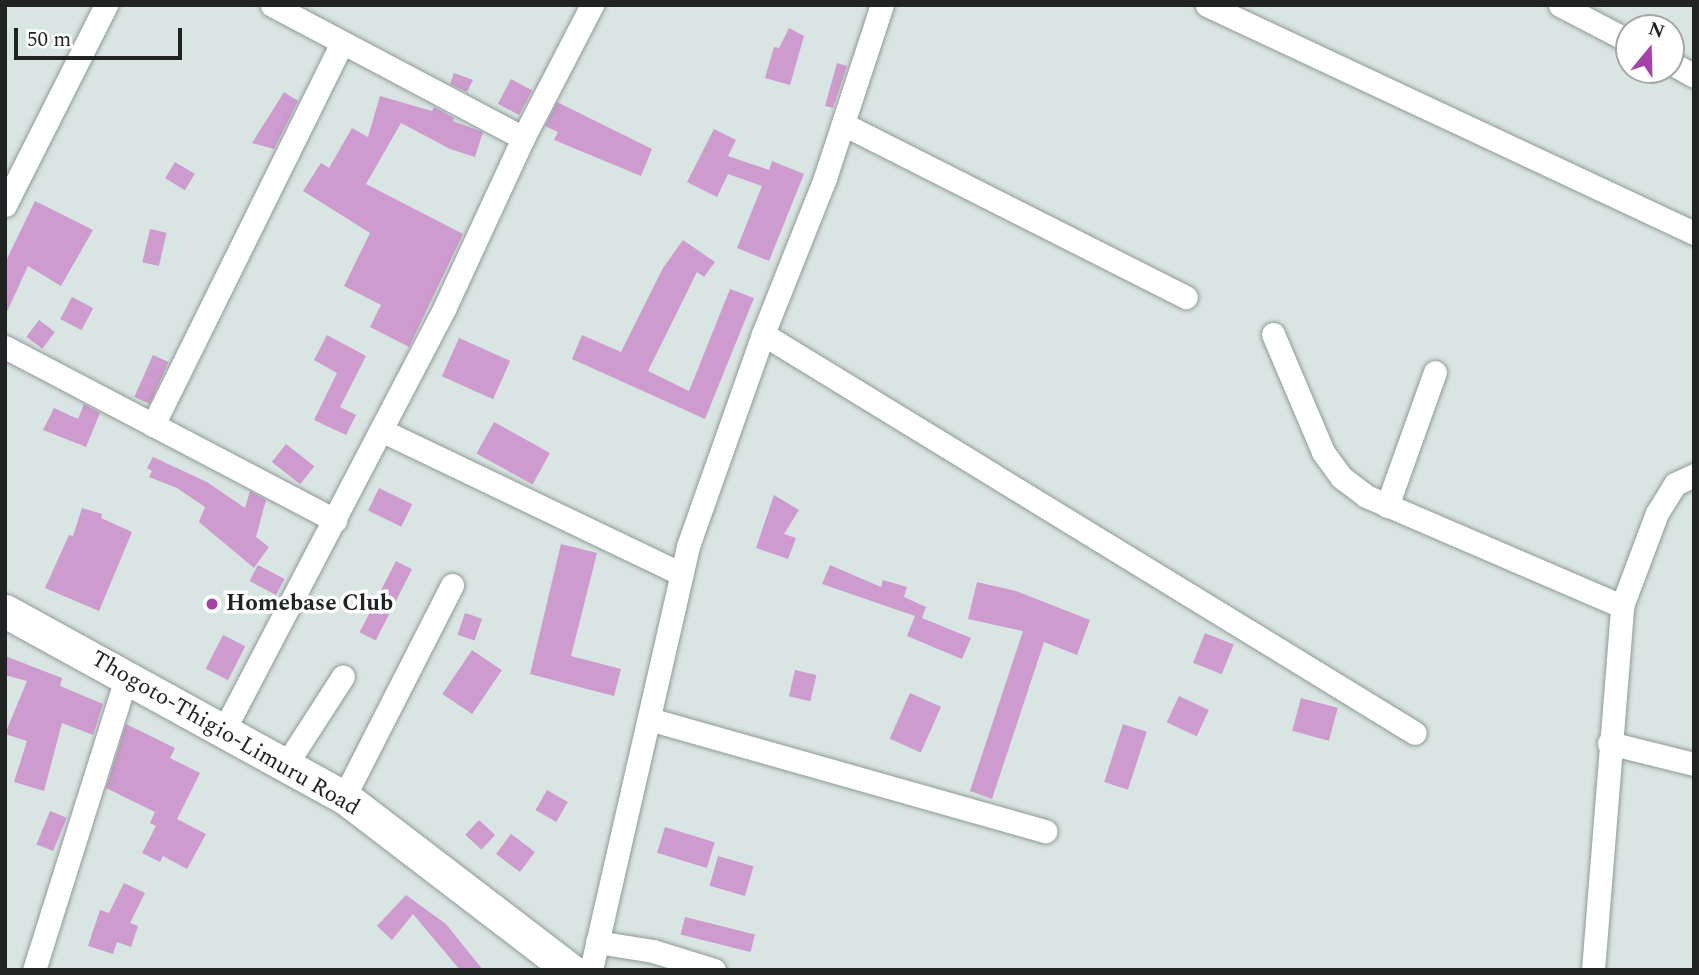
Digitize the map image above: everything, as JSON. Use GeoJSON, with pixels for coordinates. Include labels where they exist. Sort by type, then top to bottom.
{"type":"FeatureCollection","features":[{"type":"Feature","properties":{"kind":"highway","name":"Thogoto-Thigio-Limuru Road"},"geometry":{"type":"LineString","coordinates":[[5,611],[225,728],[345,797],[550,964]]}},
{"type":"Feature","properties":{"kind":"street"},"geometry":{"type":"LineString","coordinates":[[5,205],[10,181],[106,5]]}},
{"type":"Feature","properties":{"kind":"street"},"geometry":{"type":"LineString","coordinates":[[272,5],[523,138]]}},
{"type":"Feature","properties":{"kind":"street"},"geometry":{"type":"LineString","coordinates":[[225,728],[445,307],[523,138],[592,5]]}},
{"type":"Feature","properties":{"kind":"street"},"geometry":{"type":"LineString","coordinates":[[591,970],[681,574],[763,334],[843,124],[882,5]]}},
{"type":"Feature","properties":{"kind":"street"},"geometry":{"type":"LineString","coordinates":[[1207,5],[1694,233]]}},
{"type":"Feature","properties":{"kind":"street"},"geometry":{"type":"LineString","coordinates":[[1560,5],[1615,34]]}},
{"type":"Feature","properties":{"kind":"street"},"geometry":{"type":"LineString","coordinates":[[153,425],[342,43]]}},
{"type":"Feature","properties":{"kind":"street"},"geometry":{"type":"LineString","coordinates":[[843,124],[1186,297]]}},
{"type":"Feature","properties":{"kind":"street"},"geometry":{"type":"LineString","coordinates":[[763,334],[1415,733]]}},
{"type":"Feature","properties":{"kind":"street"},"geometry":{"type":"LineString","coordinates":[[1273,334],[1323,452],[1341,477],[1387,506],[1622,606]]}},
{"type":"Feature","properties":{"kind":"street"},"geometry":{"type":"LineString","coordinates":[[5,347],[335,520]]}},
{"type":"Feature","properties":{"kind":"street"},"geometry":{"type":"LineString","coordinates":[[1387,506],[1435,372]]}},
{"type":"Feature","properties":{"kind":"street"},"geometry":{"type":"LineString","coordinates":[[382,430],[681,574]]}},
{"type":"Feature","properties":{"kind":"street"},"geometry":{"type":"LineString","coordinates":[[1593,970],[1622,606],[1657,513],[1675,484],[1694,475]]}},
{"type":"Feature","properties":{"kind":"street"},"geometry":{"type":"LineString","coordinates":[[345,797],[452,585]]}},
{"type":"Feature","properties":{"kind":"street"},"geometry":{"type":"LineString","coordinates":[[34,970],[127,676]]}},
{"type":"Feature","properties":{"kind":"street"},"geometry":{"type":"LineString","coordinates":[[287,763],[343,676]]}},
{"type":"Feature","properties":{"kind":"street"},"geometry":{"type":"LineString","coordinates":[[649,719],[1046,831]]}},
{"type":"Feature","properties":{"kind":"street"},"geometry":{"type":"LineString","coordinates":[[1609,743],[1694,764]]}},
{"type":"Feature","properties":{"kind":"street"},"geometry":{"type":"LineString","coordinates":[[597,942],[653,951],[713,970]]}},
{"type":"Feature","properties":{"kind":"building"},"geometry":{"type":"Polygon","coordinates":[[[789,28],[804,36],[790,85],[765,78],[774,47],[779,48],[789,28]]]}},
{"type":"Feature","properties":{"kind":"building"},"geometry":{"type":"Polygon","coordinates":[[[837,63],[847,66],[833,108],[825,106],[837,63]]]}},
{"type":"Feature","properties":{"kind":"building"},"geometry":{"type":"Polygon","coordinates":[[[454,73],[473,80],[467,92],[450,84],[454,73]]]}},
{"type":"Feature","properties":{"kind":"building"},"geometry":{"type":"Polygon","coordinates":[[[511,79],[532,90],[519,115],[498,104],[511,79]]]}},
{"type":"Feature","properties":{"kind":"building"},"geometry":{"type":"Polygon","coordinates":[[[284,92],[298,101],[274,149],[252,143],[284,92]]]}},
{"type":"Feature","properties":{"kind":"building"},"geometry":{"type":"Polygon","coordinates":[[[380,96],[432,111],[434,107],[454,118],[453,121],[483,132],[475,157],[450,149],[401,123],[366,184],[463,234],[409,347],[370,327],[381,305],[344,286],[370,233],[303,191],[321,163],[329,168],[352,128],[368,137],[380,96]]]}},
{"type":"Feature","properties":{"kind":"building"},"geometry":{"type":"Polygon","coordinates":[[[557,102],[652,149],[641,176],[554,140],[558,132],[545,126],[557,102]]]}},
{"type":"Feature","properties":{"kind":"building"},"geometry":{"type":"Polygon","coordinates":[[[714,129],[736,140],[728,156],[769,170],[772,161],[804,174],[769,261],[737,248],[762,186],[728,174],[717,197],[687,182],[714,129]]]}},
{"type":"Feature","properties":{"kind":"building"},"geometry":{"type":"Polygon","coordinates":[[[175,162],[195,174],[185,190],[165,178],[175,162]]]}},
{"type":"Feature","properties":{"kind":"building"},"geometry":{"type":"Polygon","coordinates":[[[35,201],[93,230],[61,286],[28,266],[5,316],[5,263],[35,201]]]}},
{"type":"Feature","properties":{"kind":"building"},"geometry":{"type":"Polygon","coordinates":[[[150,229],[167,233],[159,266],[142,262],[150,229]]]}},
{"type":"Feature","properties":{"kind":"building"},"geometry":{"type":"Polygon","coordinates":[[[683,240],[715,262],[704,277],[697,272],[648,371],[689,391],[730,289],[754,298],[705,419],[572,359],[582,335],[621,352],[663,268],[683,240]]]}},
{"type":"Feature","properties":{"kind":"building"},"geometry":{"type":"Polygon","coordinates":[[[72,297],[93,308],[81,330],[60,319],[72,297]]]}},
{"type":"Feature","properties":{"kind":"building"},"geometry":{"type":"Polygon","coordinates":[[[39,320],[55,332],[42,349],[26,337],[39,320]]]}},
{"type":"Feature","properties":{"kind":"building"},"geometry":{"type":"Polygon","coordinates":[[[327,335],[366,356],[340,407],[356,415],[346,435],[314,420],[337,373],[314,360],[327,335]]]}},
{"type":"Feature","properties":{"kind":"building"},"geometry":{"type":"Polygon","coordinates":[[[459,338],[510,361],[493,399],[442,376],[459,338]]]}},
{"type":"Feature","properties":{"kind":"building"},"geometry":{"type":"Polygon","coordinates":[[[153,355],[169,362],[150,404],[134,397],[153,355]]]}},
{"type":"Feature","properties":{"kind":"building"},"geometry":{"type":"Polygon","coordinates":[[[84,404],[100,413],[86,447],[43,430],[54,408],[78,419],[84,404]]]}},
{"type":"Feature","properties":{"kind":"building"},"geometry":{"type":"Polygon","coordinates":[[[494,422],[550,453],[533,485],[477,453],[494,422]]]}},
{"type":"Feature","properties":{"kind":"building"},"geometry":{"type":"Polygon","coordinates":[[[286,444],[314,466],[300,484],[272,462],[286,444]]]}},
{"type":"Feature","properties":{"kind":"building"},"geometry":{"type":"Polygon","coordinates":[[[153,457],[207,482],[245,508],[250,491],[266,500],[256,537],[269,547],[254,568],[199,522],[205,507],[177,488],[149,477],[152,471],[147,468],[153,457]]]}},
{"type":"Feature","properties":{"kind":"building"},"geometry":{"type":"Polygon","coordinates":[[[379,488],[412,504],[401,527],[368,510],[379,488]]]}},
{"type":"Feature","properties":{"kind":"building"},"geometry":{"type":"Polygon","coordinates":[[[774,495],[799,510],[784,534],[796,538],[788,559],[756,548],[774,495]]]}},
{"type":"Feature","properties":{"kind":"building"},"geometry":{"type":"Polygon","coordinates":[[[82,508],[102,514],[101,518],[132,532],[99,611],[45,588],[69,535],[73,536],[82,508]]]}},
{"type":"Feature","properties":{"kind":"building"},"geometry":{"type":"Polygon","coordinates":[[[561,544],[597,553],[571,656],[621,669],[614,696],[530,674],[561,544]]]}},
{"type":"Feature","properties":{"kind":"building"},"geometry":{"type":"Polygon","coordinates":[[[396,561],[412,569],[376,640],[360,632],[396,561]]]}},
{"type":"Feature","properties":{"kind":"building"},"geometry":{"type":"Polygon","coordinates":[[[258,565],[284,579],[276,595],[250,581],[258,565]]]}},
{"type":"Feature","properties":{"kind":"building"},"geometry":{"type":"Polygon","coordinates":[[[830,565],[881,587],[883,580],[907,587],[904,597],[926,607],[922,618],[971,638],[962,659],[907,636],[915,616],[822,584],[830,565]]]}},
{"type":"Feature","properties":{"kind":"building"},"geometry":{"type":"Polygon","coordinates":[[[977,582],[1016,591],[1090,620],[1077,655],[1044,642],[992,799],[970,791],[1023,631],[968,619],[977,582]]]}},
{"type":"Feature","properties":{"kind":"building"},"geometry":{"type":"Polygon","coordinates":[[[465,613],[482,619],[475,641],[458,635],[465,613]]]}},
{"type":"Feature","properties":{"kind":"building"},"geometry":{"type":"Polygon","coordinates":[[[1205,633],[1234,645],[1222,674],[1193,663],[1205,633]]]}},
{"type":"Feature","properties":{"kind":"building"},"geometry":{"type":"Polygon","coordinates":[[[223,635],[245,646],[228,680],[206,669],[223,635]]]}},
{"type":"Feature","properties":{"kind":"building"},"geometry":{"type":"Polygon","coordinates":[[[472,650],[502,670],[472,714],[442,694],[472,650]]]}},
{"type":"Feature","properties":{"kind":"building"},"geometry":{"type":"Polygon","coordinates":[[[5,656],[62,678],[60,686],[103,704],[93,735],[62,723],[44,791],[14,782],[27,741],[5,734],[27,681],[5,675],[5,656]]]}},
{"type":"Feature","properties":{"kind":"building"},"geometry":{"type":"Polygon","coordinates":[[[795,670],[816,675],[810,701],[789,696],[795,670]]]}},
{"type":"Feature","properties":{"kind":"building"},"geometry":{"type":"Polygon","coordinates":[[[910,693],[941,707],[921,753],[890,739],[910,693]]]}},
{"type":"Feature","properties":{"kind":"building"},"geometry":{"type":"Polygon","coordinates":[[[1179,696],[1209,710],[1197,736],[1167,722],[1179,696]]]}},
{"type":"Feature","properties":{"kind":"building"},"geometry":{"type":"Polygon","coordinates":[[[1301,698],[1338,708],[1329,741],[1292,731],[1301,698]]]}},
{"type":"Feature","properties":{"kind":"building"},"geometry":{"type":"Polygon","coordinates":[[[126,724],[175,748],[170,758],[200,773],[177,819],[206,834],[187,869],[163,856],[160,862],[142,853],[156,826],[150,823],[155,812],[106,788],[126,724]]]}},
{"type":"Feature","properties":{"kind":"building"},"geometry":{"type":"Polygon","coordinates":[[[1123,724],[1147,732],[1128,790],[1104,782],[1123,724]]]}},
{"type":"Feature","properties":{"kind":"building"},"geometry":{"type":"Polygon","coordinates":[[[547,790],[568,802],[556,822],[536,810],[547,790]]]}},
{"type":"Feature","properties":{"kind":"building"},"geometry":{"type":"Polygon","coordinates":[[[50,811],[67,818],[53,851],[37,844],[50,811]]]}},
{"type":"Feature","properties":{"kind":"building"},"geometry":{"type":"Polygon","coordinates":[[[479,820],[495,835],[481,850],[465,835],[479,820]]]}},
{"type":"Feature","properties":{"kind":"building"},"geometry":{"type":"Polygon","coordinates":[[[665,827],[715,842],[707,868],[657,853],[665,827]]]}},
{"type":"Feature","properties":{"kind":"building"},"geometry":{"type":"Polygon","coordinates":[[[511,834],[535,852],[520,872],[496,854],[511,834]]]}},
{"type":"Feature","properties":{"kind":"building"},"geometry":{"type":"Polygon","coordinates":[[[718,856],[754,866],[745,896],[709,886],[718,856]]]}},
{"type":"Feature","properties":{"kind":"building"},"geometry":{"type":"Polygon","coordinates":[[[124,883],[145,893],[130,923],[138,926],[131,947],[117,942],[113,954],[88,946],[100,910],[109,913],[124,883]]]}},
{"type":"Feature","properties":{"kind":"building"},"geometry":{"type":"Polygon","coordinates":[[[406,895],[446,924],[483,970],[460,970],[413,914],[392,940],[377,926],[406,895]]]}},
{"type":"Feature","properties":{"kind":"building"},"geometry":{"type":"Polygon","coordinates":[[[685,917],[755,934],[751,952],[681,934],[685,917]]]}},
{"type":"Feature","properties":{"kind":"place","name":"Homebase Club"},"geometry":{"type":"Point","coordinates":[212,604]}}]}
